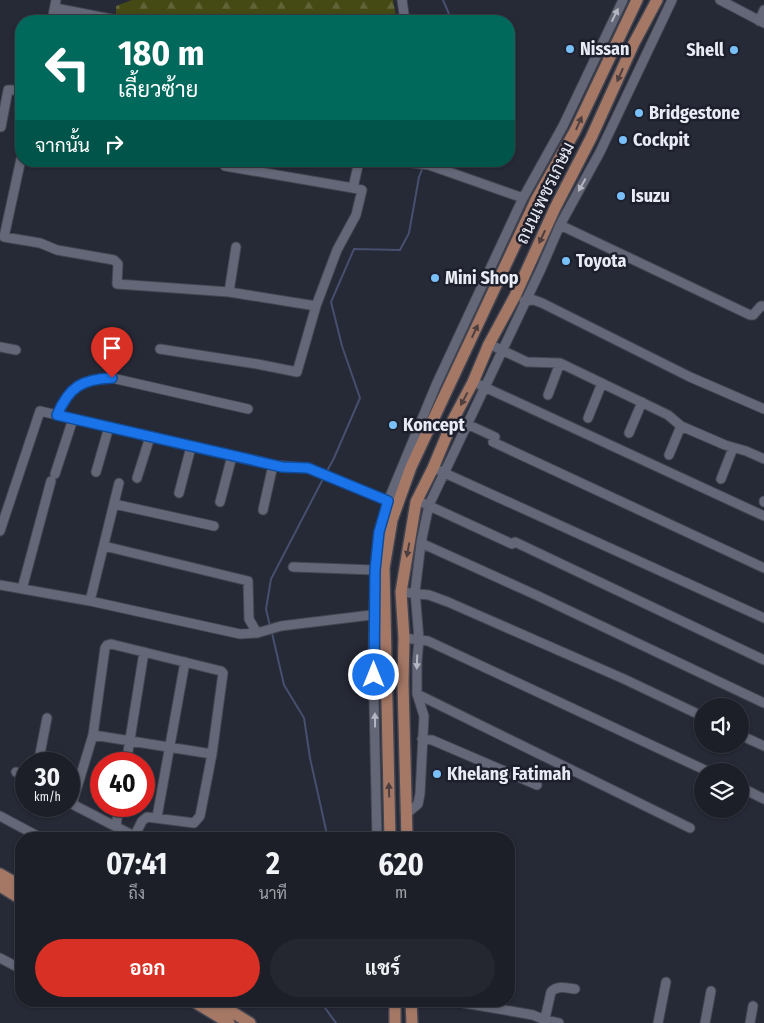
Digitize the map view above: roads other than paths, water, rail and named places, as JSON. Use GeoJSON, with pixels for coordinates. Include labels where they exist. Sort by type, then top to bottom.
{"type":"FeatureCollection","features":[{"type":"Feature","properties":{"kind":"main road","name":"ถนนเพชรเกษม"},"geometry":{"type":"LineString","coordinates":[[390,832],[380,614],[384,568],[392,520],[407,466],[536,200],[575,131],[637,0]]}},
{"type":"Feature","properties":{"kind":"main road","name":"ถนนเพชรเกษม"},"geometry":{"type":"LineString","coordinates":[[407,832],[403,683],[404,638],[401,592],[416,502],[439,470],[454,418],[474,382],[489,344],[515,296],[555,208],[591,138],[634,43],[657,0]]}},
{"type":"Feature","properties":{"kind":"main road"},"geometry":{"type":"LineString","coordinates":[[536,200],[555,208]]}},
{"type":"Feature","properties":{"kind":"main road"},"geometry":{"type":"LineString","coordinates":[[0,874],[15,883]]}},
{"type":"Feature","properties":{"kind":"main road"},"geometry":{"type":"LineString","coordinates":[[0,886],[15,895]]}},
{"type":"Feature","properties":{"kind":"main road"},"geometry":{"type":"LineString","coordinates":[[203,1007],[229,1023]]}},
{"type":"Feature","properties":{"kind":"main road"},"geometry":{"type":"LineString","coordinates":[[224,1007],[250,1023]]}},
{"type":"Feature","properties":{"kind":"main road"},"geometry":{"type":"LineString","coordinates":[[395,1007],[395,1023]]}},
{"type":"Feature","properties":{"kind":"main road"},"geometry":{"type":"LineString","coordinates":[[411,1007],[412,1023]]}},
{"type":"Feature","properties":{"kind":"street"},"geometry":{"type":"LineString","coordinates":[[402,0],[404,15]]}},
{"type":"Feature","properties":{"kind":"street"},"geometry":{"type":"LineString","coordinates":[[377,832],[374,656],[380,614],[375,570],[379,532],[388,501],[407,466],[436,385],[523,198],[563,126],[623,0]]}},
{"type":"Feature","properties":{"kind":"street"},"geometry":{"type":"LineString","coordinates":[[406,814],[418,804],[420,794],[424,716],[417,694],[416,662],[419,639],[415,592],[421,543],[439,470],[467,424],[485,388],[560,225],[600,152],[672,0]]}},
{"type":"Feature","properties":{"kind":"street"},"geometry":{"type":"LineString","coordinates":[[720,0],[731,3],[762,22],[764,10]]}},
{"type":"Feature","properties":{"kind":"street"},"geometry":{"type":"LineString","coordinates":[[56,4],[96,15]]}},
{"type":"Feature","properties":{"kind":"street"},"geometry":{"type":"LineString","coordinates":[[1,127],[8,90],[15,90]]}},
{"type":"Feature","properties":{"kind":"street"},"geometry":{"type":"LineString","coordinates":[[19,167],[4,237],[40,243],[57,250],[114,260],[118,267],[117,284],[229,292],[316,306]]}},
{"type":"Feature","properties":{"kind":"street"},"geometry":{"type":"LineString","coordinates":[[160,349],[297,372],[316,306],[337,250],[356,215],[362,190],[231,167]]}},
{"type":"Feature","properties":{"kind":"street"},"geometry":{"type":"LineString","coordinates":[[353,188],[358,167]]}},
{"type":"Feature","properties":{"kind":"street"},"geometry":{"type":"LineString","coordinates":[[435,167],[523,198]]}},
{"type":"Feature","properties":{"kind":"street"},"geometry":{"type":"LineString","coordinates":[[560,225],[750,315],[753,315],[761,306],[764,306]]}},
{"type":"Feature","properties":{"kind":"street"},"geometry":{"type":"LineString","coordinates":[[229,292],[236,247]]}},
{"type":"Feature","properties":{"kind":"street"},"geometry":{"type":"LineString","coordinates":[[515,296],[526,302],[534,300],[542,303],[690,377],[764,409]]}},
{"type":"Feature","properties":{"kind":"street"},"geometry":{"type":"LineString","coordinates":[[489,344],[527,362],[560,363],[668,415],[681,426],[764,459]]}},
{"type":"Feature","properties":{"kind":"street"},"geometry":{"type":"LineString","coordinates":[[0,347],[16,350]]}},
{"type":"Feature","properties":{"kind":"street"},"geometry":{"type":"LineString","coordinates":[[548,395],[560,363]]}},
{"type":"Feature","properties":{"kind":"street"},"geometry":{"type":"LineString","coordinates":[[57,415],[66,395],[77,386],[97,379],[112,378],[248,409]]}},
{"type":"Feature","properties":{"kind":"street"},"geometry":{"type":"LineString","coordinates":[[474,382],[764,516]]}},
{"type":"Feature","properties":{"kind":"street"},"geometry":{"type":"LineString","coordinates":[[588,418],[602,383]]}},
{"type":"Feature","properties":{"kind":"street"},"geometry":{"type":"LineString","coordinates":[[629,433],[642,402]]}},
{"type":"Feature","properties":{"kind":"street"},"geometry":{"type":"LineString","coordinates":[[0,531],[40,411],[273,465],[308,468],[388,501]]}},
{"type":"Feature","properties":{"kind":"street"},"geometry":{"type":"LineString","coordinates":[[454,418],[495,437],[493,442],[764,568]]}},
{"type":"Feature","properties":{"kind":"street"},"geometry":{"type":"LineString","coordinates":[[22,589],[53,477],[73,419]]}},
{"type":"Feature","properties":{"kind":"street"},"geometry":{"type":"LineString","coordinates":[[669,455],[681,426]]}},
{"type":"Feature","properties":{"kind":"street"},"geometry":{"type":"LineString","coordinates":[[96,472],[109,427]]}},
{"type":"Feature","properties":{"kind":"street"},"geometry":{"type":"LineString","coordinates":[[137,478],[150,437]]}},
{"type":"Feature","properties":{"kind":"street"},"geometry":{"type":"LineString","coordinates":[[180,493],[191,447]]}},
{"type":"Feature","properties":{"kind":"street"},"geometry":{"type":"LineString","coordinates":[[721,479],[733,448]]}},
{"type":"Feature","properties":{"kind":"street"},"geometry":{"type":"LineString","coordinates":[[220,502],[232,456]]}},
{"type":"Feature","properties":{"kind":"street"},"geometry":{"type":"LineString","coordinates":[[263,510],[273,465]]}},
{"type":"Feature","properties":{"kind":"street"},"geometry":{"type":"LineString","coordinates":[[439,470],[764,618]]}},
{"type":"Feature","properties":{"kind":"street"},"geometry":{"type":"LineString","coordinates":[[90,601],[119,483]]}},
{"type":"Feature","properties":{"kind":"street"},"geometry":{"type":"LineString","coordinates":[[416,502],[429,505],[512,544],[515,542],[555,560],[764,660]]}},
{"type":"Feature","properties":{"kind":"street"},"geometry":{"type":"LineString","coordinates":[[114,504],[214,526]]}},
{"type":"Feature","properties":{"kind":"street"},"geometry":{"type":"LineString","coordinates":[[421,543],[536,594],[764,703]]}},
{"type":"Feature","properties":{"kind":"street"},"geometry":{"type":"LineString","coordinates":[[104,546],[248,581],[249,619],[257,633]]}},
{"type":"Feature","properties":{"kind":"street"},"geometry":{"type":"LineString","coordinates":[[293,567],[375,570]]}},
{"type":"Feature","properties":{"kind":"street"},"geometry":{"type":"LineString","coordinates":[[0,585],[90,601],[240,634],[257,633],[282,626],[380,614]]}},
{"type":"Feature","properties":{"kind":"street"},"geometry":{"type":"LineString","coordinates":[[401,592],[415,592],[435,597],[694,712]]}},
{"type":"Feature","properties":{"kind":"street"},"geometry":{"type":"LineString","coordinates":[[404,638],[428,641],[694,765]]}},
{"type":"Feature","properties":{"kind":"street"},"geometry":{"type":"LineString","coordinates":[[80,773],[93,734],[105,648],[107,645],[111,644],[223,673],[212,754],[200,816],[194,823],[147,817],[142,821],[136,832]]}},
{"type":"Feature","properties":{"kind":"street"},"geometry":{"type":"LineString","coordinates":[[128,752],[144,652]]}},
{"type":"Feature","properties":{"kind":"street"},"geometry":{"type":"LineString","coordinates":[[157,817],[171,748],[185,662]]}},
{"type":"Feature","properties":{"kind":"street"},"geometry":{"type":"LineString","coordinates":[[403,683],[417,683]]}},
{"type":"Feature","properties":{"kind":"street"},"geometry":{"type":"LineString","coordinates":[[417,694],[690,828]]}},
{"type":"Feature","properties":{"kind":"street"},"geometry":{"type":"LineString","coordinates":[[40,752],[47,718]]}},
{"type":"Feature","properties":{"kind":"street"},"geometry":{"type":"LineString","coordinates":[[93,734],[212,754]]}},
{"type":"Feature","properties":{"kind":"street"},"geometry":{"type":"LineString","coordinates":[[749,739],[764,746]]}},
{"type":"Feature","properties":{"kind":"street"},"geometry":{"type":"LineString","coordinates":[[422,740],[432,740],[537,784]]}},
{"type":"Feature","properties":{"kind":"street"},"geometry":{"type":"LineString","coordinates":[[749,792],[764,799]]}},
{"type":"Feature","properties":{"kind":"street"},"geometry":{"type":"LineString","coordinates":[[80,808],[125,832]]}},
{"type":"Feature","properties":{"kind":"street"},"geometry":{"type":"LineString","coordinates":[[0,816],[30,832]]}},
{"type":"Feature","properties":{"kind":"street"},"geometry":{"type":"LineString","coordinates":[[116,826],[117,817]]}},
{"type":"Feature","properties":{"kind":"street"},"geometry":{"type":"LineString","coordinates":[[0,958],[15,966]]}},
{"type":"Feature","properties":{"kind":"street"},"geometry":{"type":"LineString","coordinates":[[658,1023],[666,982]]}},
{"type":"Feature","properties":{"kind":"street"},"geometry":{"type":"LineString","coordinates":[[544,1022],[550,992],[554,988],[559,987],[576,989]]}},
{"type":"Feature","properties":{"kind":"street"},"geometry":{"type":"LineString","coordinates":[[705,1023],[711,991]]}},
{"type":"Feature","properties":{"kind":"street"},"geometry":{"type":"LineString","coordinates":[[750,1023],[753,1006]]}},
{"type":"Feature","properties":{"kind":"street"},"geometry":{"type":"LineString","coordinates":[[487,1007],[533,1015],[544,1022],[559,1023]]}},
{"type":"Feature","properties":{"kind":"waterway"},"geometry":{"type":"LineString","coordinates":[[443,0],[449,15]]}},
{"type":"Feature","properties":{"kind":"waterway"},"geometry":{"type":"LineString","coordinates":[[326,473],[360,398],[342,346],[331,302],[354,249],[400,250],[409,233],[419,177],[423,167]]}},
{"type":"Feature","properties":{"kind":"waterway"},"geometry":{"type":"LineString","coordinates":[[270,626],[266,609],[271,579],[324,477]]}},
{"type":"Feature","properties":{"kind":"waterway"},"geometry":{"type":"LineString","coordinates":[[272,633],[284,685],[304,718],[310,758],[326,832]]}},
{"type":"Feature","properties":{"kind":"waterway"},"geometry":{"type":"LineString","coordinates":[[324,1007],[336,1023]]}},
{"type":"Feature","properties":{"kind":"place","name":"Nissan"},"geometry":{"type":"Point","coordinates":[570,49]}},
{"type":"Feature","properties":{"kind":"place","name":"Shell"},"geometry":{"type":"Point","coordinates":[734,50]}},
{"type":"Feature","properties":{"kind":"place","name":"Bridgestone"},"geometry":{"type":"Point","coordinates":[639,113]}},
{"type":"Feature","properties":{"kind":"place","name":"Cockpit"},"geometry":{"type":"Point","coordinates":[623,140]}},
{"type":"Feature","properties":{"kind":"place","name":"Isuzu"},"geometry":{"type":"Point","coordinates":[621,196]}},
{"type":"Feature","properties":{"kind":"place","name":"Toyota"},"geometry":{"type":"Point","coordinates":[566,261]}},
{"type":"Feature","properties":{"kind":"place","name":"Mini Shop"},"geometry":{"type":"Point","coordinates":[435,278]}},
{"type":"Feature","properties":{"kind":"place","name":"Koncept"},"geometry":{"type":"Point","coordinates":[393,425]}},
{"type":"Feature","properties":{"kind":"place","name":"Khelang Fatimah"},"geometry":{"type":"Point","coordinates":[437,774]}}]}
